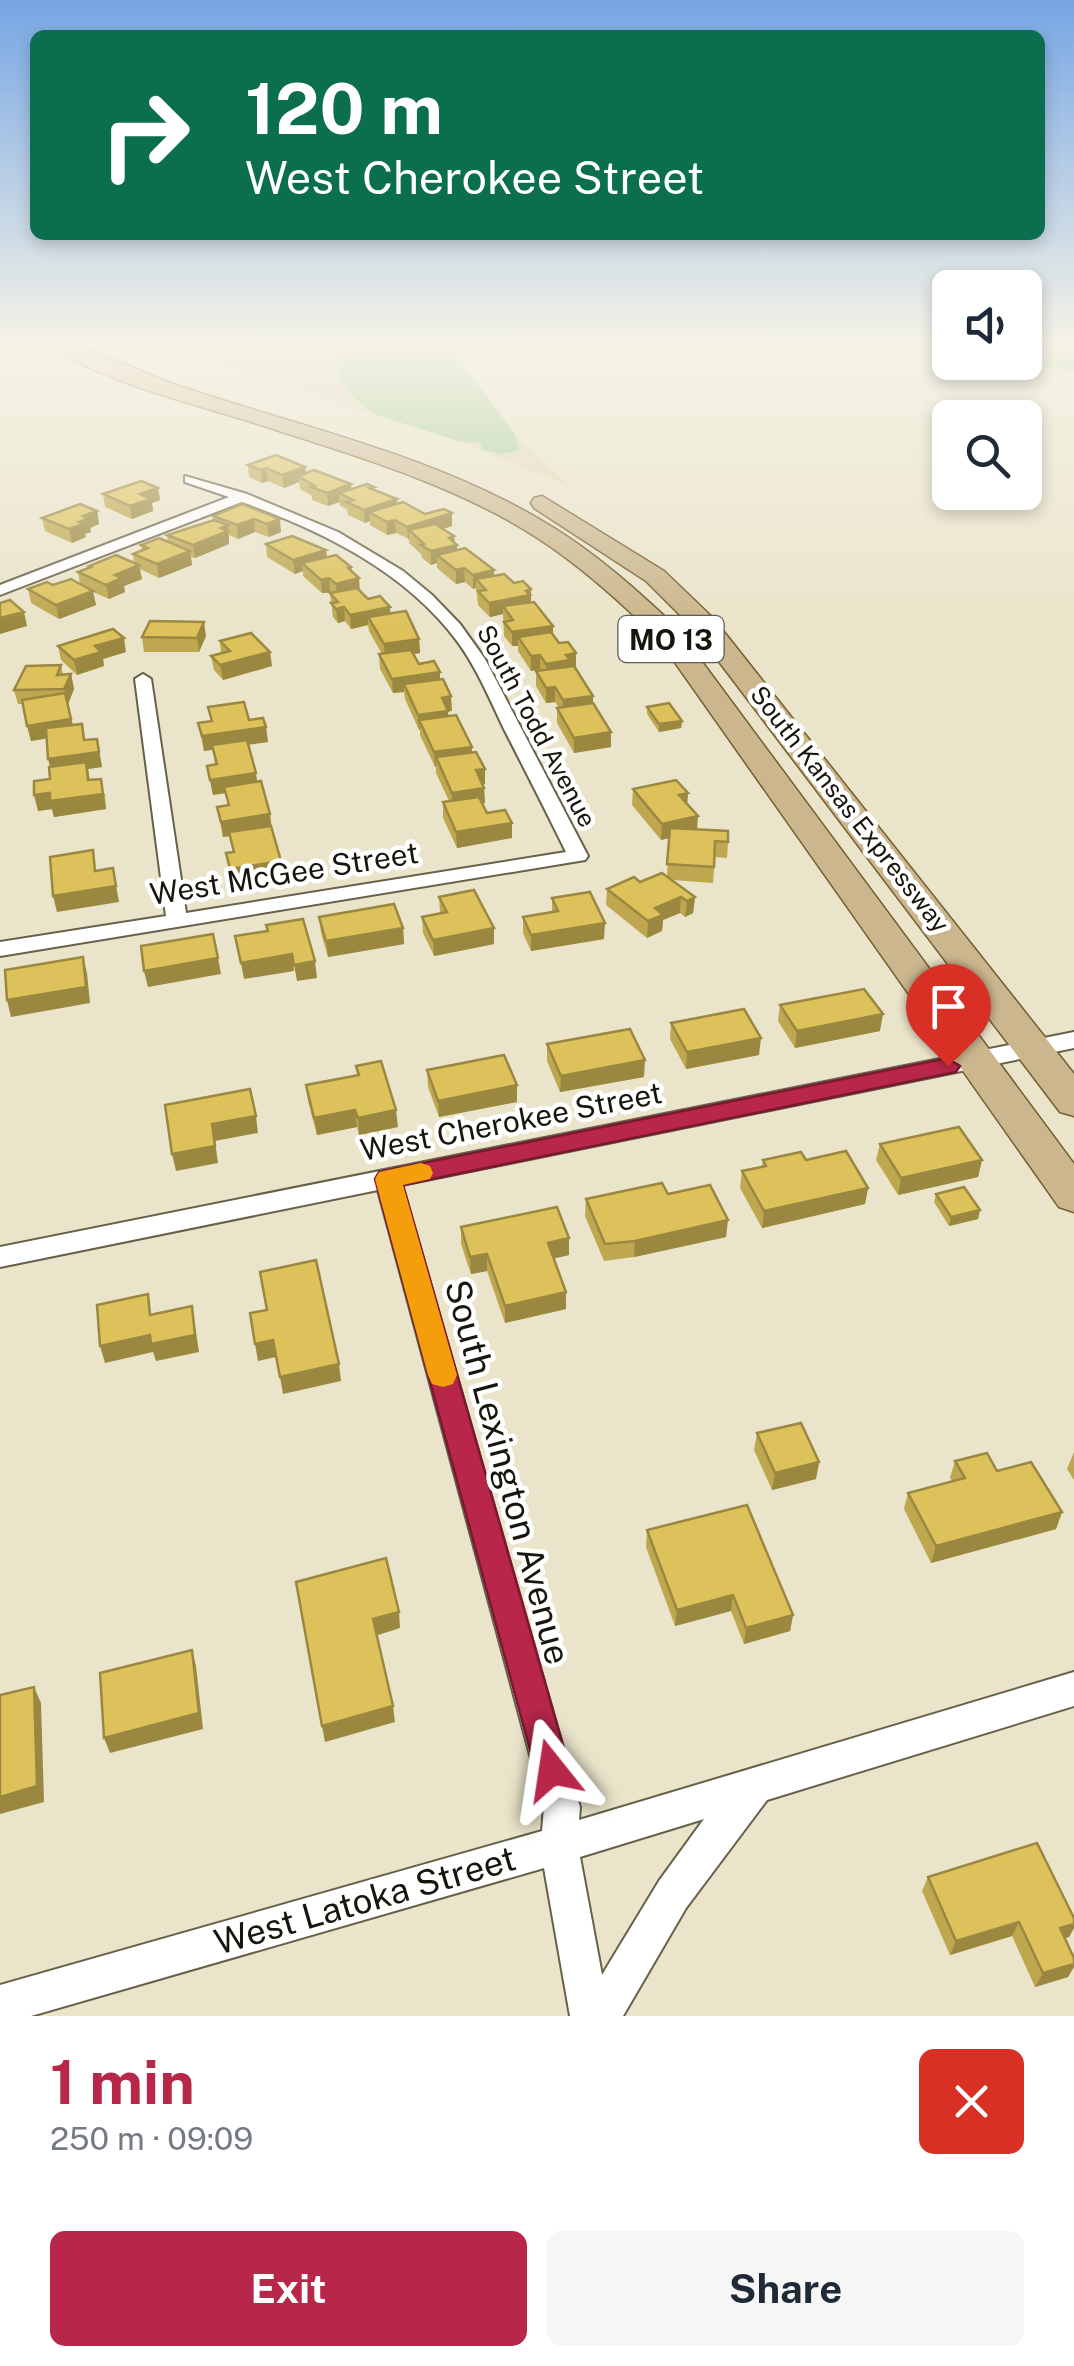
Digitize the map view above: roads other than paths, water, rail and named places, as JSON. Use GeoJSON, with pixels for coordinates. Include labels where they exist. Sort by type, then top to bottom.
{"type":"FeatureCollection","features":[{"type":"Feature","properties":{"kind":"main road","name":"South Kansas Expressway"},"geometry":{"type":"LineString","coordinates":[[318,437],[500,506],[564,545],[616,584],[668,634],[1074,1196]]}},
{"type":"Feature","properties":{"kind":"main road","name":"South Kansas Expressway"},"geometry":{"type":"LineString","coordinates":[[375,437],[512,488],[558,511],[654,576],[704,624],[750,680],[1074,1102]]}},
{"type":"Feature","properties":{"kind":"street","name":"South Todd Avenue"},"geometry":{"type":"LineString","coordinates":[[190,478],[319,526],[372,556],[424,597],[455,628],[483,670],[578,856]]}},
{"type":"Feature","properties":{"kind":"street"},"geometry":{"type":"LineString","coordinates":[[0,590],[242,496]]}},
{"type":"Feature","properties":{"kind":"street"},"geometry":{"type":"LineString","coordinates":[[143,679],[177,920]]}},
{"type":"Feature","properties":{"kind":"street","name":"West McGee Street"},"geometry":{"type":"LineString","coordinates":[[0,950],[578,856]]}},
{"type":"Feature","properties":{"kind":"street","name":"West Cherokee Street"},"geometry":{"type":"LineString","coordinates":[[0,1256],[1074,1040]]}},
{"type":"Feature","properties":{"kind":"street","name":"South Lexington Avenue"},"geometry":{"type":"LineString","coordinates":[[388,1179],[562,1806],[558,1845],[590,2016]]}},
{"type":"Feature","properties":{"kind":"street","name":"West Latoka Street"},"geometry":{"type":"LineString","coordinates":[[0,2005],[558,1845],[1074,1689]]}},
{"type":"Feature","properties":{"kind":"street"},"geometry":{"type":"LineString","coordinates":[[602,2016],[656,1918],[689,1868],[758,1783]]}}]}
